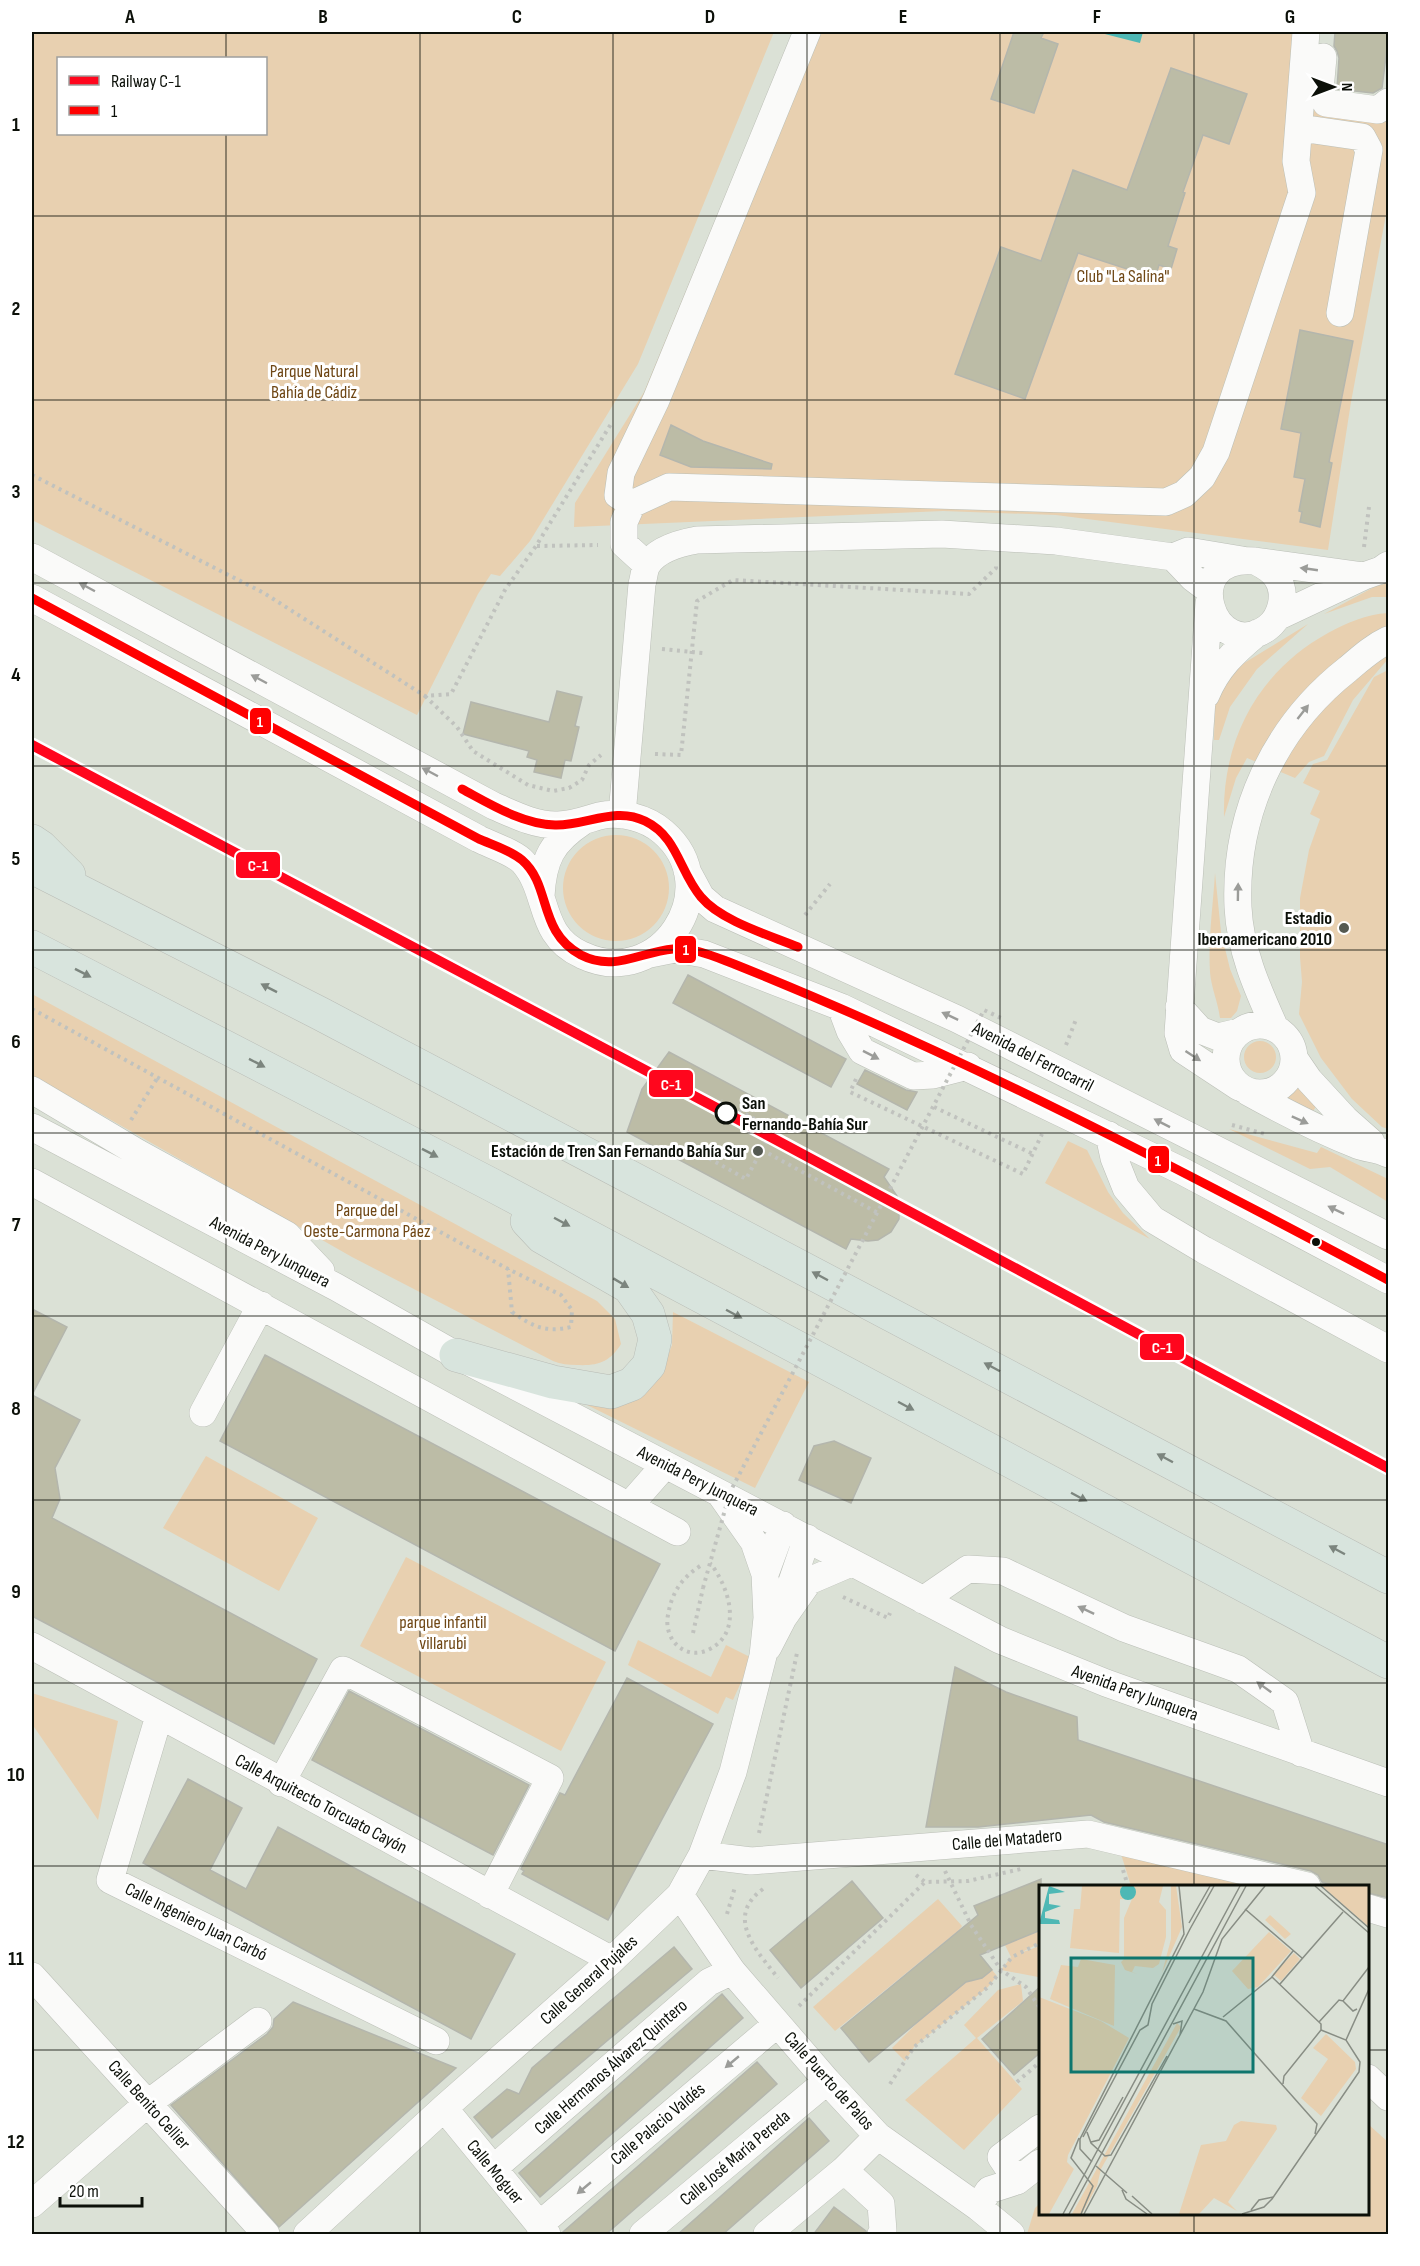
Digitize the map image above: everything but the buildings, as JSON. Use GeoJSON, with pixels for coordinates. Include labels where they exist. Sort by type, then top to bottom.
{"type":"FeatureCollection","features":[{"type":"Feature","properties":{"kind":"highway"},"geometry":{"type":"LineString","coordinates":[[32,841],[94,899]]}},
{"type":"Feature","properties":{"kind":"highway"},"geometry":{"type":"LineString","coordinates":[[32,867],[342,1025],[1389,1577]]}},
{"type":"Feature","properties":{"kind":"highway"},"geometry":{"type":"LineString","coordinates":[[32,946],[492,1185],[1389,1662]]}},
{"type":"Feature","properties":{"kind":"highway"},"geometry":{"type":"LineString","coordinates":[[456,1355],[554,1382],[612,1392],[632,1384],[649,1365],[655,1339],[648,1314],[629,1287],[542,1237],[492,1185]]}},
{"type":"Feature","properties":{"kind":"street"},"geometry":{"type":"LineString","coordinates":[[632,504],[618,495],[621,473],[656,400],[807,32]]}},
{"type":"Feature","properties":{"kind":"street"},"geometry":{"type":"LineString","coordinates":[[647,565],[624,544],[624,522],[632,504],[669,487],[1034,497],[1130,502],[1166,502],[1184,494],[1202,477],[1216,452],[1302,193],[1296,161],[1306,32]]}},
{"type":"Feature","properties":{"kind":"street"},"geometry":{"type":"LineString","coordinates":[[1324,32],[1320,90],[1326,103],[1378,110],[1389,102]]}},
{"type":"Feature","properties":{"kind":"street"},"geometry":{"type":"LineString","coordinates":[[1300,128],[1362,137],[1369,150],[1340,314]]}},
{"type":"Feature","properties":{"kind":"street"},"geometry":{"type":"LineString","coordinates":[[622,814],[642,584],[647,565],[661,552],[678,543],[697,540],[942,534],[1056,541],[1173,557],[1188,551],[1248,561],[1267,567],[1277,577],[1282,590],[1282,604],[1267,625],[1244,635],[1231,632],[1220,625],[1213,615],[1209,597],[1173,557]]}},
{"type":"Feature","properties":{"kind":"street"},"geometry":{"type":"LineString","coordinates":[[32,557],[494,806],[532,821],[555,825],[582,822],[602,815],[622,814],[644,820],[664,833],[678,850],[687,871],[689,894],[679,926],[669,939],[650,954],[627,962],[603,963],[580,955],[561,940],[548,921],[535,877],[521,860],[32,598]]}},
{"type":"Feature","properties":{"kind":"street"},"geometry":{"type":"LineString","coordinates":[[1383,1152],[1360,1146],[1293,1117],[1244,1089],[1183,1050],[1178,1033],[1209,597],[1213,579],[1230,563],[1248,561],[1360,564],[1381,570],[1389,565]]}},
{"type":"Feature","properties":{"kind":"street"},"geometry":{"type":"LineString","coordinates":[[1201,707],[1213,678],[1229,656],[1267,625],[1360,564]]}},
{"type":"Feature","properties":{"kind":"street"},"geometry":{"type":"LineString","coordinates":[[1383,1152],[1345,1119],[1309,1080],[1294,1058],[1289,1041],[1275,1028],[1257,990],[1244,949],[1238,909],[1239,860],[1247,817],[1258,783],[1305,710],[1332,681],[1377,645],[1389,640]]}},
{"type":"Feature","properties":{"kind":"street"},"geometry":{"type":"LineString","coordinates":[[541,897],[542,873],[550,851],[565,833],[582,822]]}},
{"type":"Feature","properties":{"kind":"street","name":"Avenida del Ferrocarril"},"geometry":{"type":"LineString","coordinates":[[687,871],[701,897],[715,909],[957,1019],[1389,1236]]}},
{"type":"Feature","properties":{"kind":"street","name":"Avenida del Ferrocarril"},"geometry":{"type":"LineString","coordinates":[[650,954],[675,949],[704,954],[842,1007],[1182,1171],[1389,1280]]}},
{"type":"Feature","properties":{"kind":"street"},"geometry":{"type":"LineString","coordinates":[[1179,1006],[1200,1030],[1218,1037],[1257,1025],[1275,1028]]}},
{"type":"Feature","properties":{"kind":"street"},"geometry":{"type":"LineString","coordinates":[[1239,1032],[1227,1049],[1226,1060],[1227,1070],[1232,1079],[1244,1089],[1259,1094],[1270,1093],[1280,1087],[1288,1080],[1293,1069],[1294,1058]]}},
{"type":"Feature","properties":{"kind":"street"},"geometry":{"type":"LineString","coordinates":[[32,1090],[138,1153],[287,1236],[336,1287]]}},
{"type":"Feature","properties":{"kind":"street","name":"Avenida Pery Junquera"},"geometry":{"type":"LineString","coordinates":[[32,1127],[336,1287],[456,1355],[1000,1640],[1106,1683],[1389,1783]]}},
{"type":"Feature","properties":{"kind":"street"},"geometry":{"type":"LineString","coordinates":[[1109,1136],[1114,1158],[1126,1188],[1152,1219],[1203,1250],[1389,1349]]}},
{"type":"Feature","properties":{"kind":"street"},"geometry":{"type":"LineString","coordinates":[[32,1182],[677,1532]]}},
{"type":"Feature","properties":{"kind":"street"},"geometry":{"type":"LineString","coordinates":[[203,1413],[261,1305]]}},
{"type":"Feature","properties":{"kind":"street"},"geometry":{"type":"LineString","coordinates":[[629,1506],[665,1465]]}},
{"type":"Feature","properties":{"kind":"street"},"geometry":{"type":"LineString","coordinates":[[720,1494],[754,1542],[765,1574],[767,1618],[763,1656]]}},
{"type":"Feature","properties":{"kind":"street"},"geometry":{"type":"LineString","coordinates":[[765,1574],[783,1525]]}},
{"type":"Feature","properties":{"kind":"street"},"geometry":{"type":"LineString","coordinates":[[783,1618],[785,1601],[807,1538]]}},
{"type":"Feature","properties":{"kind":"street"},"geometry":{"type":"LineString","coordinates":[[763,1656],[783,1618],[809,1581],[851,1563]]}},
{"type":"Feature","properties":{"kind":"street"},"geometry":{"type":"LineString","coordinates":[[911,1594],[968,1569],[1003,1571],[1124,1628],[1238,1669],[1285,1702],[1301,1753]]}},
{"type":"Feature","properties":{"kind":"street","name":"Calle Arquitecto Torcuato Cayón"},"geometry":{"type":"LineString","coordinates":[[32,1646],[281,1783],[612,1960]]}},
{"type":"Feature","properties":{"kind":"street","name":"Calle General Pujales"},"geometry":{"type":"LineString","coordinates":[[307,2235],[444,2108],[612,1960],[680,1895],[702,1856],[733,1772],[763,1656]]}},
{"type":"Feature","properties":{"kind":"street"},"geometry":{"type":"LineString","coordinates":[[281,1783],[343,1670],[550,1778],[490,1895]]}},
{"type":"Feature","properties":{"kind":"street","name":"Calle Ingeniero Juan Carbó"},"geometry":{"type":"LineString","coordinates":[[159,1716],[110,1880],[436,2041]]}},
{"type":"Feature","properties":{"kind":"street","name":"Calle del Matadero"},"geometry":{"type":"LineString","coordinates":[[702,1856],[751,1861],[1088,1834],[1299,1885]]}},
{"type":"Feature","properties":{"kind":"street","name":"Calle Puerto de Palos"},"geometry":{"type":"LineString","coordinates":[[680,1895],[711,1937],[732,1971],[878,2136],[978,2207],[1011,2235]]}},
{"type":"Feature","properties":{"kind":"street"},"geometry":{"type":"LineString","coordinates":[[1369,1908],[1389,1914]]}},
{"type":"Feature","properties":{"kind":"street","name":"Calle Hermanos Álvarez Quintero"},"geometry":{"type":"LineString","coordinates":[[494,2168],[709,1983],[732,1971]]}},
{"type":"Feature","properties":{"kind":"street","name":"Calle Benito Cellier"},"geometry":{"type":"LineString","coordinates":[[32,1976],[266,2235]]}},
{"type":"Feature","properties":{"kind":"street"},"geometry":{"type":"LineString","coordinates":[[32,2204],[147,2104],[258,2021]]}},
{"type":"Feature","properties":{"kind":"street","name":"Calle Palacio Valdés"},"geometry":{"type":"LineString","coordinates":[[543,2230],[777,2024]]}},
{"type":"Feature","properties":{"kind":"street"},"geometry":{"type":"LineString","coordinates":[[1369,2079],[1389,2097]]}},
{"type":"Feature","properties":{"kind":"street","name":"Calle José María Pereda"},"geometry":{"type":"LineString","coordinates":[[643,2235],[827,2081]]}},
{"type":"Feature","properties":{"kind":"street","name":"Calle Moguer"},"geometry":{"type":"LineString","coordinates":[[444,2108],[453,2122],[494,2168],[543,2230]]}},
{"type":"Feature","properties":{"kind":"street"},"geometry":{"type":"LineString","coordinates":[[1017,2181],[1001,2157],[1039,2129]]}},
{"type":"Feature","properties":{"kind":"street"},"geometry":{"type":"LineString","coordinates":[[767,2235],[844,2170],[878,2136]]}},
{"type":"Feature","properties":{"kind":"street"},"geometry":{"type":"LineString","coordinates":[[978,2207],[989,2190],[1017,2181],[1039,2164]]}},
{"type":"Feature","properties":{"kind":"street"},"geometry":{"type":"LineString","coordinates":[[844,2170],[881,2204],[883,2231],[880,2235]]}},
{"type":"Feature","properties":{"kind":"path"},"geometry":{"type":"LineString","coordinates":[[32,475],[264,593],[424,696],[457,727],[472,751],[528,785],[552,791],[569,788],[582,780],[589,765],[605,752],[681,755],[697,602],[733,580],[969,594],[996,567],[997,537]]}},
{"type":"Feature","properties":{"kind":"path"},"geometry":{"type":"LineString","coordinates":[[1360,564],[1369,507]]}},
{"type":"Feature","properties":{"kind":"path"},"geometry":{"type":"LineString","coordinates":[[424,696],[451,694],[504,590],[536,546],[624,544]]}},
{"type":"Feature","properties":{"kind":"path"},"geometry":{"type":"LineString","coordinates":[[638,646],[703,653]]}},
{"type":"Feature","properties":{"kind":"path"},"geometry":{"type":"LineString","coordinates":[[805,915],[830,884]]}},
{"type":"Feature","properties":{"kind":"path"},"geometry":{"type":"LineString","coordinates":[[32,1009],[508,1269],[561,1295],[572,1310],[571,1328],[555,1331],[530,1325],[512,1312],[508,1269]]}},
{"type":"Feature","properties":{"kind":"path"},"geometry":{"type":"LineString","coordinates":[[693,1633],[730,1492],[984,1010],[1000,1018]]}},
{"type":"Feature","properties":{"kind":"path"},"geometry":{"type":"LineString","coordinates":[[1065,1047],[1077,1017]]}},
{"type":"Feature","properties":{"kind":"path"},"geometry":{"type":"LineString","coordinates":[[859,1072],[850,1092],[1023,1174],[1046,1124]]}},
{"type":"Feature","properties":{"kind":"path"},"geometry":{"type":"LineString","coordinates":[[696,1150],[746,1179],[773,1129],[721,1101]]}},
{"type":"Feature","properties":{"kind":"path"},"geometry":{"type":"LineString","coordinates":[[934,1107],[1033,1154]]}},
{"type":"Feature","properties":{"kind":"path"},"geometry":{"type":"LineString","coordinates":[[762,1150],[878,1213]]}},
{"type":"Feature","properties":{"kind":"path"},"geometry":{"type":"LineString","coordinates":[[700,1566],[678,1586],[671,1600],[667,1622],[667,1630],[674,1644],[693,1652],[711,1649],[727,1629],[730,1603],[728,1594],[710,1563]]}},
{"type":"Feature","properties":{"kind":"path"},"geometry":{"type":"LineString","coordinates":[[842,1597],[851,1599],[888,1618],[911,1594]]}},
{"type":"Feature","properties":{"kind":"path"},"geometry":{"type":"LineString","coordinates":[[711,1937],[723,1926],[734,1887],[747,1878],[798,1650]]}},
{"type":"Feature","properties":{"kind":"path"},"geometry":{"type":"LineString","coordinates":[[933,1846],[971,1925],[1001,1970],[1026,1987],[1039,2005]]}},
{"type":"Feature","properties":{"kind":"path"},"geometry":{"type":"LineString","coordinates":[[792,1997],[799,2006],[925,1882],[907,1867]]}},
{"type":"Feature","properties":{"kind":"path"},"geometry":{"type":"LineString","coordinates":[[773,1887],[762,1889],[750,1900],[744,1918],[750,1942],[785,1988]]}},
{"type":"Feature","properties":{"kind":"path"},"geometry":{"type":"LineString","coordinates":[[890,2084],[914,2047],[988,1987],[1011,1957],[1039,1944]]}},
{"type":"Feature","properties":{"kind":"path"},"geometry":{"type":"LineString","coordinates":[[1017,2082],[1039,2064]]}},
{"type":"Feature","properties":{"kind":"green space","name":"Parque Natural Bahía de Cádiz"},"geometry":{"type":"Polygon","coordinates":[[[32,32],[774,32],[638,364],[530,541],[500,576],[491,574],[478,594],[417,715],[32,520],[32,32]]]}},
{"type":"Feature","properties":{"kind":"green space","name":"Club \"La Salina\""},"geometry":{"type":"Polygon","coordinates":[[[793,32],[1317,32],[1313,88],[1388,118],[1388,204],[1351,402],[1328,550],[1056,515],[943,511],[574,527],[575,503],[644,392],[793,32]]]}},
{"type":"Feature","properties":{"kind":"green space"},"geometry":{"type":"Polygon","coordinates":[[[1388,583],[1388,597],[1372,597],[1324,614],[1376,586],[1388,583]]]}},
{"type":"Feature","properties":{"kind":"green space"},"geometry":{"type":"Polygon","coordinates":[[[1388,613],[1388,659],[1353,700],[1324,756],[1309,762],[1295,778],[1247,758],[1236,778],[1224,817],[1225,788],[1238,735],[1249,710],[1264,687],[1282,667],[1328,633],[1372,615],[1388,613]]]}},
{"type":"Feature","properties":{"kind":"green space"},"geometry":{"type":"Polygon","coordinates":[[[1308,624],[1257,669],[1230,707],[1219,740],[1214,740],[1215,697],[1236,668],[1308,624]]]}},
{"type":"Feature","properties":{"kind":"green space","name":"Estadio Iberoamericano 2010"},"geometry":{"type":"Polygon","coordinates":[[[1388,670],[1388,1129],[1382,1127],[1352,1099],[1321,1058],[1299,1014],[1302,982],[1300,898],[1309,850],[1320,819],[1310,814],[1320,791],[1303,783],[1313,764],[1327,760],[1374,677],[1388,670]]]}},
{"type":"Feature","properties":{"kind":"green space"},"geometry":{"type":"Polygon","coordinates":[[[616,835],[636,839],[653,851],[665,868],[669,888],[665,908],[653,925],[636,937],[616,941],[596,937],[579,925],[567,908],[563,888],[567,868],[579,851],[596,839],[616,835]]]}},
{"type":"Feature","properties":{"kind":"green space"},"geometry":{"type":"Polygon","coordinates":[[[1215,873],[1221,932],[1230,969],[1241,996],[1237,1011],[1231,1018],[1220,1018],[1210,972],[1210,935],[1215,873]]]}},
{"type":"Feature","properties":{"kind":"green space","name":"Parque del Oeste-Carmona Páez"},"geometry":{"type":"Polygon","coordinates":[[[32,994],[597,1301],[615,1319],[621,1344],[608,1359],[597,1364],[571,1365],[553,1361],[352,1257],[32,1075],[32,994]]]}},
{"type":"Feature","properties":{"kind":"green space"},"geometry":{"type":"Polygon","coordinates":[[[1260,1041],[1271,1046],[1276,1057],[1271,1068],[1260,1073],[1249,1068],[1244,1057],[1249,1046],[1260,1041]]]}},
{"type":"Feature","properties":{"kind":"green space"},"geometry":{"type":"Polygon","coordinates":[[[1300,1079],[1318,1104],[1310,1115],[1283,1094],[1300,1079]]]}},
{"type":"Feature","properties":{"kind":"green space"},"geometry":{"type":"Polygon","coordinates":[[[1229,1129],[1317,1153],[1321,1147],[1388,1179],[1388,1202],[1330,1167],[1310,1169],[1229,1129]]]}},
{"type":"Feature","properties":{"kind":"green space"},"geometry":{"type":"Polygon","coordinates":[[[1068,1141],[1087,1150],[1108,1192],[1123,1213],[1150,1239],[1045,1183],[1068,1141]]]}},
{"type":"Feature","properties":{"kind":"green space"},"geometry":{"type":"Polygon","coordinates":[[[673,1312],[809,1382],[755,1488],[579,1401],[663,1368],[672,1345],[673,1312]]]}},
{"type":"Feature","properties":{"kind":"green space"},"geometry":{"type":"Polygon","coordinates":[[[206,1456],[318,1518],[279,1591],[163,1528],[206,1456]]]}},
{"type":"Feature","properties":{"kind":"green space","name":"parque infantil villarubi"},"geometry":{"type":"Polygon","coordinates":[[[406,1557],[606,1662],[561,1751],[360,1646],[406,1557]]]}},
{"type":"Feature","properties":{"kind":"green space"},"geometry":{"type":"Polygon","coordinates":[[[638,1640],[711,1677],[726,1645],[752,1658],[733,1700],[726,1697],[718,1714],[628,1665],[638,1640]]]}},
{"type":"Feature","properties":{"kind":"green space"},"geometry":{"type":"Polygon","coordinates":[[[32,1693],[118,1721],[98,1820],[32,1724],[32,1693]]]}},
{"type":"Feature","properties":{"kind":"green space"},"geometry":{"type":"Polygon","coordinates":[[[1121,1854],[1278,1885],[1131,1885],[1121,1854]]]}},
{"type":"Feature","properties":{"kind":"green space"},"geometry":{"type":"Polygon","coordinates":[[[938,1899],[962,1926],[959,1930],[835,2031],[813,2007],[938,1899]]]}},
{"type":"Feature","properties":{"kind":"green space"},"geometry":{"type":"Polygon","coordinates":[[[1039,1930],[1039,1944],[1020,1953],[1039,1946],[1039,1976],[1001,1970],[1011,1957],[1005,1945],[1039,1930]]]}},
{"type":"Feature","properties":{"kind":"green space"},"geometry":{"type":"Polygon","coordinates":[[[992,1970],[997,1976],[988,1987],[914,2047],[905,2061],[892,2048],[920,2020],[966,1982],[982,1978],[992,1970]]]}},
{"type":"Feature","properties":{"kind":"green space"},"geometry":{"type":"Polygon","coordinates":[[[1021,1984],[1023,2001],[977,2038],[1022,2089],[964,2150],[905,2100],[976,2038],[964,2025],[998,1990],[1021,1984]]]}},
{"type":"Feature","properties":{"kind":"green space"},"geometry":{"type":"Polygon","coordinates":[[[1369,2125],[1388,2142],[1388,2234],[1027,2234],[1035,2208],[1039,2204],[1039,2215],[1369,2215],[1369,2125]]]}},
{"type":"Feature","properties":{"kind":"water"},"geometry":{"type":"Polygon","coordinates":[[[1097,32],[1143,32],[1140,43],[1097,32]]]}},
{"type":"Feature","properties":{"kind":"rail line","name":"C-1"},"geometry":{"type":"LineString","coordinates":[[32,745],[1388,1468]]}},
{"type":"Feature","properties":{"kind":"transit line","name":"1"},"geometry":{"type":"LineString","coordinates":[[32,598],[479,839],[517,856],[538,882],[557,934],[581,955],[605,962],[681,949],[704,953],[734,964],[901,1035],[983,1073],[1227,1195],[1388,1280]]}},
{"type":"Feature","properties":{"kind":"transit line","name":"1"},"geometry":{"type":"LineString","coordinates":[[462,789],[518,817],[543,824],[567,824],[623,815],[645,821],[665,836],[694,887],[710,906],[733,920],[798,947]]}},
{"type":"Feature","properties":{"kind":"place","name":"Estadio Iberoamericano 2010"},"geometry":{"type":"Point","coordinates":[1344,928]}},
{"type":"Feature","properties":{"kind":"place","name":"San Fernando-Bahía Sur"},"geometry":{"type":"Point","coordinates":[726,1113]}},
{"type":"Feature","properties":{"kind":"place","name":"Estación de Tren San Fernando Bahía Sur"},"geometry":{"type":"Point","coordinates":[758,1151]}}]}
